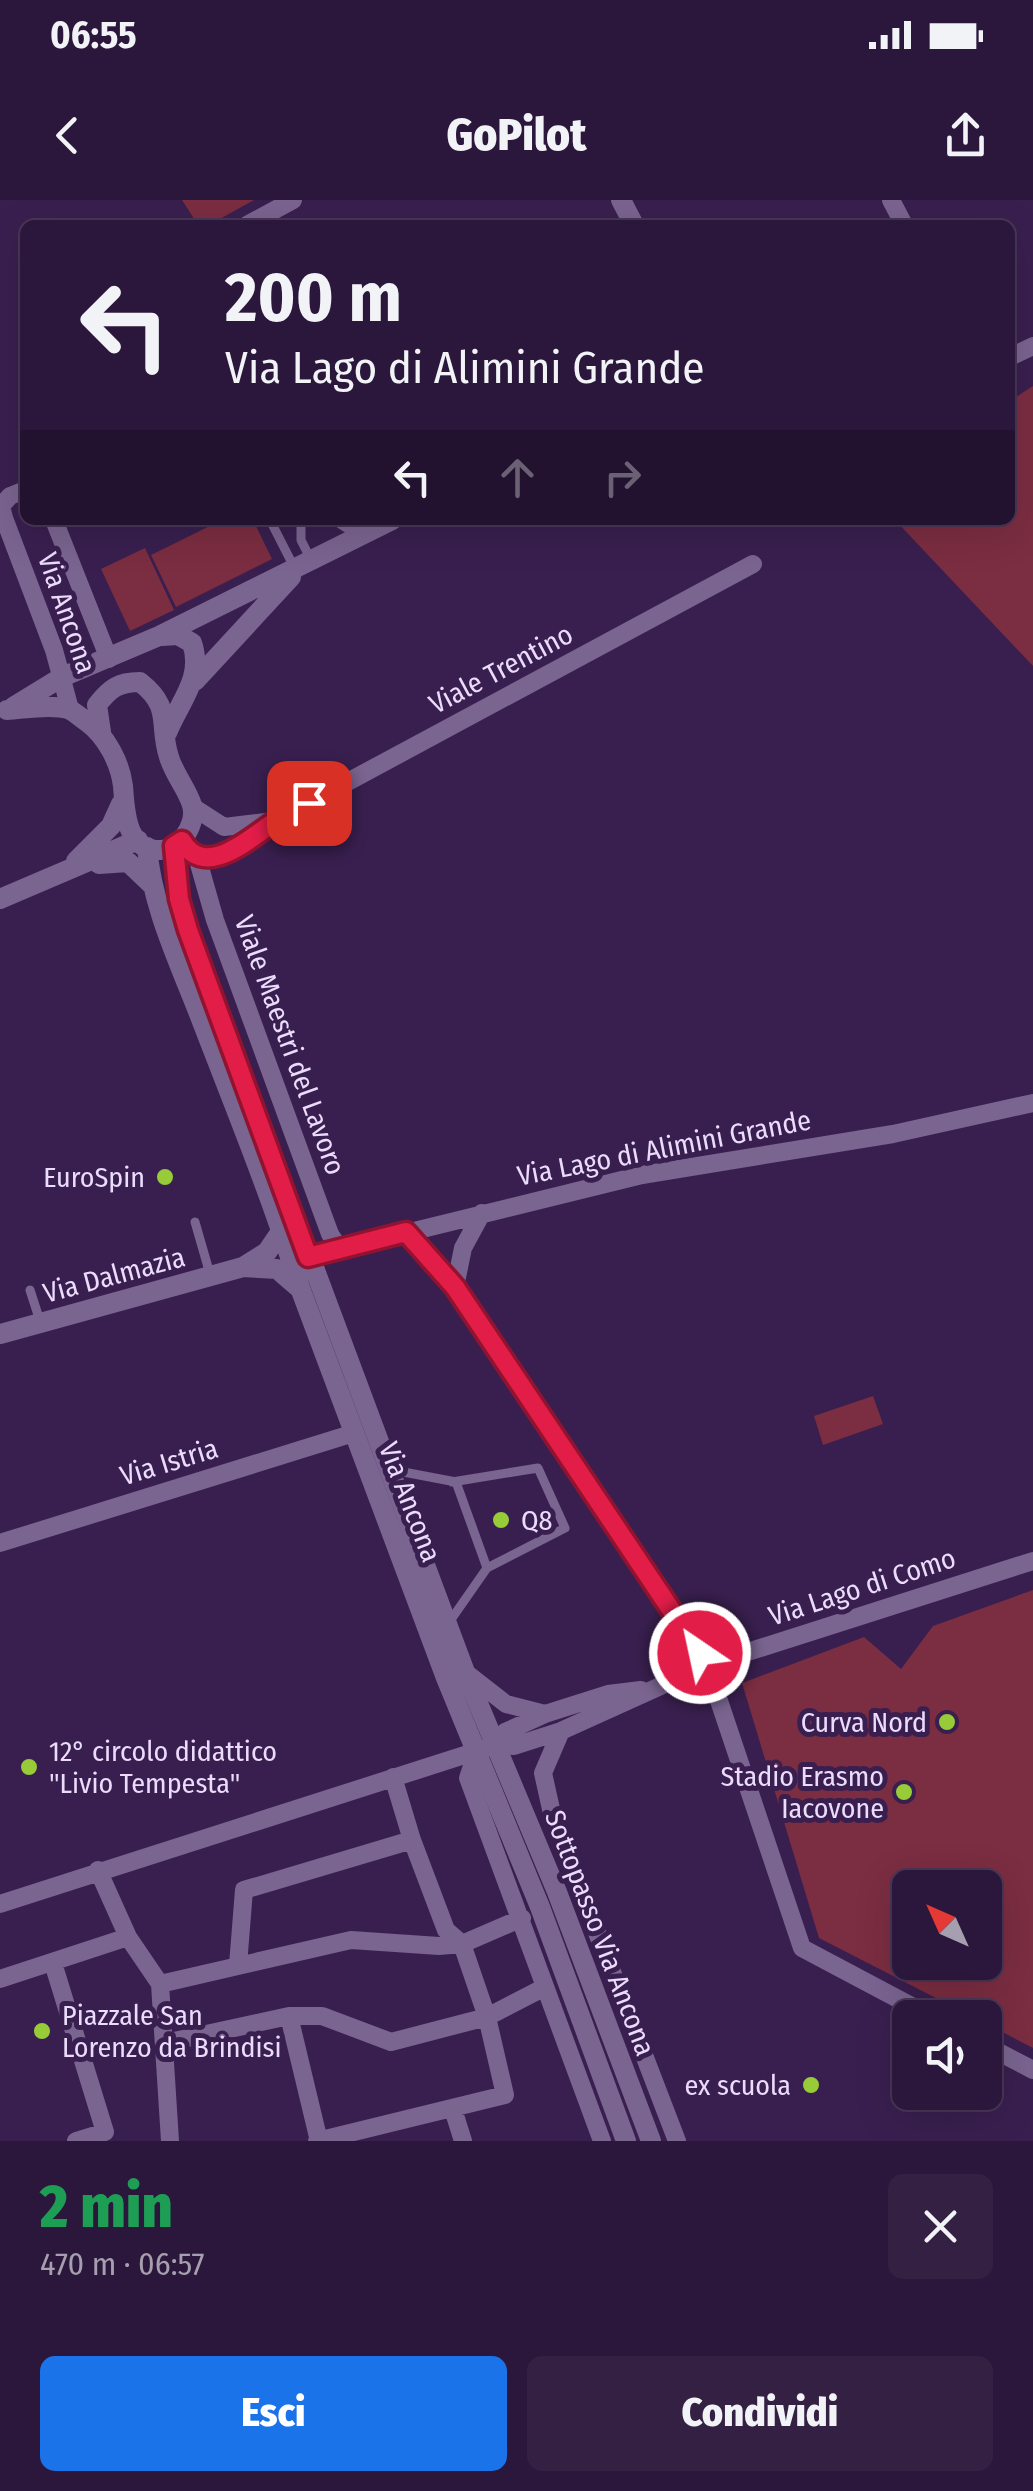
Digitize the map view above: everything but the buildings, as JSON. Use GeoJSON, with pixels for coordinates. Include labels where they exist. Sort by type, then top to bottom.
{"type":"FeatureCollection","features":[{"type":"Feature","properties":{"kind":"street"},"geometry":{"type":"LineString","coordinates":[[255,220],[293,200]]}},
{"type":"Feature","properties":{"kind":"street","name":"Via Ancona"},"geometry":{"type":"LineString","coordinates":[[20,492],[2,506],[4,518],[70,709]]}},
{"type":"Feature","properties":{"kind":"street","name":"Via Ancona"},"geometry":{"type":"LineString","coordinates":[[56,525],[108,659]]}},
{"type":"Feature","properties":{"kind":"street"},"geometry":{"type":"LineString","coordinates":[[350,525],[364,534]]}},
{"type":"Feature","properties":{"kind":"street"},"geometry":{"type":"LineString","coordinates":[[4,712],[62,677],[159,636],[382,525]]}},
{"type":"Feature","properties":{"kind":"street"},"geometry":{"type":"LineString","coordinates":[[164,740],[175,712],[194,682],[303,563]]}},
{"type":"Feature","properties":{"kind":"street","name":"Viale Trentino"},"geometry":{"type":"LineString","coordinates":[[198,858],[224,854],[248,843],[275,821],[753,564]]}},
{"type":"Feature","properties":{"kind":"street"},"geometry":{"type":"LineString","coordinates":[[97,705],[102,683],[122,661],[159,636],[178,635],[192,643],[198,658],[194,682]]}},
{"type":"Feature","properties":{"kind":"street","name":"Via Ancona"},"geometry":{"type":"LineString","coordinates":[[124,682],[140,682],[161,704],[164,740],[178,782],[192,807],[191,824],[178,844],[179,899],[188,930],[448,1623],[486,1748],[354,1433],[282,1230],[150,883],[143,844],[127,825],[122,786],[101,732],[97,705],[109,689],[124,682]]}},
{"type":"Feature","properties":{"kind":"street","name":"Via Ancona"},"geometry":{"type":"LineString","coordinates":[[4,712],[70,709],[101,732]]}},
{"type":"Feature","properties":{"kind":"street"},"geometry":{"type":"LineString","coordinates":[[62,872],[111,826],[122,804]]}},
{"type":"Feature","properties":{"kind":"street","name":"Viale Trentino"},"geometry":{"type":"LineString","coordinates":[[192,807],[224,827],[275,821]]}},
{"type":"Feature","properties":{"kind":"street"},"geometry":{"type":"LineString","coordinates":[[0,898],[143,844],[162,850],[178,844],[198,858]]}},
{"type":"Feature","properties":{"kind":"street","name":"Viale Maestri del Lavoro"},"geometry":{"type":"LineString","coordinates":[[198,858],[215,920],[330,1234],[339,1248]]}},
{"type":"Feature","properties":{"kind":"street"},"geometry":{"type":"LineString","coordinates":[[62,872],[128,862],[150,883]]}},
{"type":"Feature","properties":{"kind":"street","name":"Via Lago di Alimini Grande"},"geometry":{"type":"LineString","coordinates":[[308,1257],[642,1176],[893,1134],[1033,1103]]}},
{"type":"Feature","properties":{"kind":"street"},"geometry":{"type":"LineString","coordinates":[[455,1287],[463,1248],[482,1212]]}},
{"type":"Feature","properties":{"kind":"street","name":"Via Dalmazia"},"geometry":{"type":"LineString","coordinates":[[243,1268],[267,1252],[282,1230]]}},
{"type":"Feature","properties":{"kind":"street"},"geometry":{"type":"LineString","coordinates":[[406,1232],[455,1287],[707,1666],[802,1948],[900,2000]]}},
{"type":"Feature","properties":{"kind":"street","name":"Via Dalmazia"},"geometry":{"type":"LineString","coordinates":[[0,1334],[243,1268],[278,1269],[300,1288]]}},
{"type":"Feature","properties":{"kind":"street","name":"Via Istria"},"geometry":{"type":"LineString","coordinates":[[0,1543],[354,1433]]}},
{"type":"Feature","properties":{"kind":"street","name":"Via Lago di Como"},"geometry":{"type":"LineString","coordinates":[[0,1904],[486,1748],[514,1746],[561,1732],[707,1666],[1033,1561]]}},
{"type":"Feature","properties":{"kind":"street"},"geometry":{"type":"LineString","coordinates":[[465,1672],[506,1704],[544,1714]]}},
{"type":"Feature","properties":{"kind":"street","name":"Via Lago di Como"},"geometry":{"type":"LineString","coordinates":[[486,1748],[505,1732],[544,1714],[608,1694],[652,1688]]}},
{"type":"Feature","properties":{"kind":"street"},"geometry":{"type":"LineString","coordinates":[[561,1732],[544,1774],[553,1818],[677,2141]]}},
{"type":"Feature","properties":{"kind":"street","name":"Sottopasso Via Ancona"},"geometry":{"type":"LineString","coordinates":[[486,1748],[558,1892],[651,2141]]}},
{"type":"Feature","properties":{"kind":"street","name":"Sottopasso Via Ancona"},"geometry":{"type":"LineString","coordinates":[[486,1748],[529,1918],[626,2141]]}},
{"type":"Feature","properties":{"kind":"street"},"geometry":{"type":"LineString","coordinates":[[289,2016],[318,2141],[357,2137],[505,2095],[487,2017],[462,1944],[446,1930],[393,1777]]}},
{"type":"Feature","properties":{"kind":"street"},"geometry":{"type":"LineString","coordinates":[[238,1965],[244,1890],[412,1840]]}},
{"type":"Feature","properties":{"kind":"street"},"geometry":{"type":"LineString","coordinates":[[98,1870],[128,1937],[160,1984],[170,2141]]}},
{"type":"Feature","properties":{"kind":"street"},"geometry":{"type":"LineString","coordinates":[[558,1892],[589,1912]]}},
{"type":"Feature","properties":{"kind":"street"},"geometry":{"type":"LineString","coordinates":[[160,1984],[351,1940],[462,1944],[529,1918],[546,1987],[602,2141]]}},
{"type":"Feature","properties":{"kind":"street"},"geometry":{"type":"LineString","coordinates":[[0,1979],[128,1937]]}},
{"type":"Feature","properties":{"kind":"street"},"geometry":{"type":"LineString","coordinates":[[53,1962],[105,2132],[76,2141]]}},
{"type":"Feature","properties":{"kind":"street"},"geometry":{"type":"LineString","coordinates":[[165,2043],[289,2016],[322,2016],[392,2042],[487,2017],[546,1987]]}},
{"type":"Feature","properties":{"kind":"street"},"geometry":{"type":"LineString","coordinates":[[1002,2053],[1033,2070]]}},
{"type":"Feature","properties":{"kind":"street"},"geometry":{"type":"LineString","coordinates":[[454,2109],[463,2141]]}},
{"type":"Feature","properties":{"kind":"lane"},"geometry":{"type":"LineString","coordinates":[[274,525],[303,563]]}},
{"type":"Feature","properties":{"kind":"lane"},"geometry":{"type":"LineString","coordinates":[[301,525],[303,563]]}},
{"type":"Feature","properties":{"kind":"lane"},"geometry":{"type":"LineString","coordinates":[[195,1222],[211,1276]]}},
{"type":"Feature","properties":{"kind":"lane"},"geometry":{"type":"LineString","coordinates":[[30,1290],[41,1323]]}},
{"type":"Feature","properties":{"kind":"lane"},"geometry":{"type":"LineString","coordinates":[[448,1623],[487,1568],[565,1528],[538,1468],[452,1482]]}},
{"type":"Feature","properties":{"kind":"lane"},"geometry":{"type":"LineString","coordinates":[[389,1470],[456,1482],[487,1568]]}},
{"type":"Feature","properties":{"kind":"shaded area"},"geometry":{"type":"Polygon","coordinates":[[[182,200],[254,200],[218,220],[195,220],[182,200]]]}},
{"type":"Feature","properties":{"kind":"shaded area"},"geometry":{"type":"Polygon","coordinates":[[[1033,386],[1033,666],[900,525],[1015,525],[1015,398],[1033,386]]]}},
{"type":"Feature","properties":{"kind":"shaded area"},"geometry":{"type":"Polygon","coordinates":[[[212,525],[255,525],[272,559],[176,607],[151,555],[212,525]]]}},
{"type":"Feature","properties":{"kind":"shaded area"},"geometry":{"type":"Polygon","coordinates":[[[145,548],[174,610],[130,631],[101,569],[145,548]]]}},
{"type":"Feature","properties":{"kind":"shaded area"},"geometry":{"type":"Polygon","coordinates":[[[873,1396],[883,1424],[823,1445],[814,1416],[873,1396]]]}},
{"type":"Feature","properties":{"kind":"shaded area","name":"Stadio Erasmo Iacovone"},"geometry":{"type":"Polygon","coordinates":[[[1033,1590],[1033,2048],[1002,2032],[1002,2000],[940,2000],[901,1980],[1002,1980],[1002,1870],[892,1870],[892,1975],[819,1938],[742,1683],[864,1637],[901,1669],[933,1626],[1033,1590]]]}},
{"type":"Feature","properties":{"kind":"place","name":"EuroSpin"},"geometry":{"type":"Point","coordinates":[165,1177]}},
{"type":"Feature","properties":{"kind":"place","name":"Q8"},"geometry":{"type":"Point","coordinates":[501,1520]}},
{"type":"Feature","properties":{"kind":"place","name":"Curva Nord"},"geometry":{"type":"Point","coordinates":[947,1722]}},
{"type":"Feature","properties":{"kind":"place","name":"12° circolo didattico \"Livio Tempesta\""},"geometry":{"type":"Point","coordinates":[29,1767]}},
{"type":"Feature","properties":{"kind":"place","name":"Stadio Erasmo Iacovone"},"geometry":{"type":"Point","coordinates":[904,1792]}},
{"type":"Feature","properties":{"kind":"place","name":"Piazzale San Lorenzo da Brindisi"},"geometry":{"type":"Point","coordinates":[42,2031]}},
{"type":"Feature","properties":{"kind":"place","name":"ex scuola"},"geometry":{"type":"Point","coordinates":[811,2085]}},
{"type":"Feature","properties":{"kind":"route"},"geometry":{"type":"LineString","coordinates":[[309,803],[224,854],[198,858],[188,852],[182,841],[174,846],[179,899],[188,930],[308,1257],[406,1232],[455,1287],[700,1653]]}}]}
